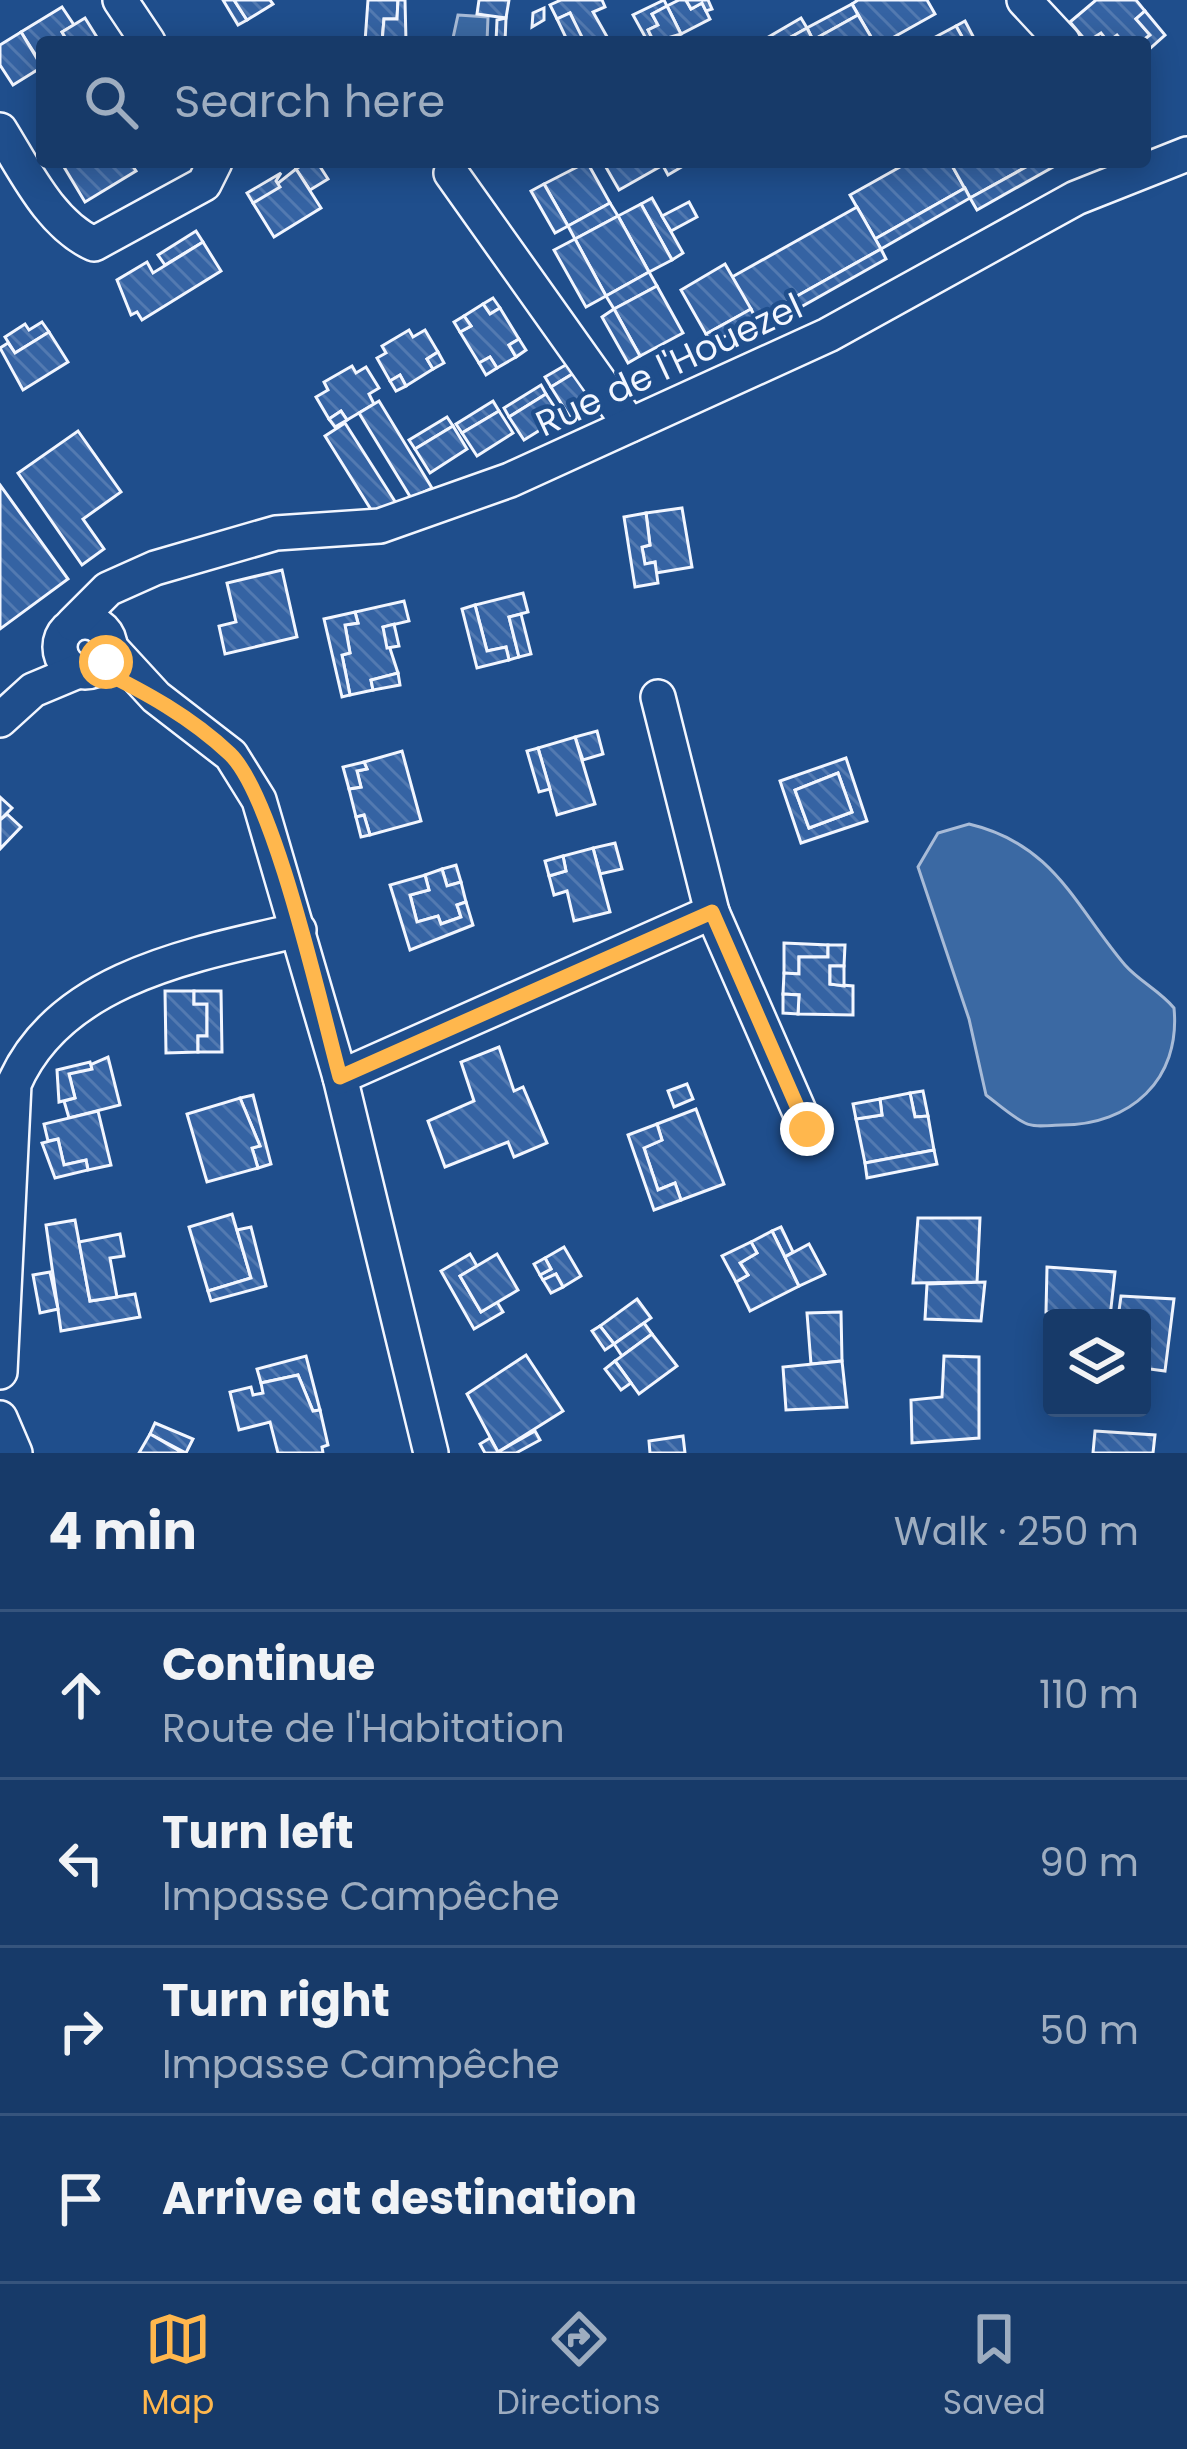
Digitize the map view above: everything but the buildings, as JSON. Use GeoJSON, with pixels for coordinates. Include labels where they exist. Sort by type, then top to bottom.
{"type":"FeatureCollection","features":[{"type":"Feature","properties":{"kind":"street"},"geometry":{"type":"LineString","coordinates":[[120,0],[144,36]]}},
{"type":"Feature","properties":{"kind":"street"},"geometry":{"type":"LineString","coordinates":[[1024,0],[1057,36]]}},
{"type":"Feature","properties":{"kind":"street"},"geometry":{"type":"LineString","coordinates":[[0,130],[43,198],[77,236],[94,244],[204,184],[212,168]]}},
{"type":"Feature","properties":{"kind":"street","name":"Rue de l'Houezel"},"geometry":{"type":"LineString","coordinates":[[13,698],[87,649],[155,568],[276,533],[380,526],[510,480],[828,335],[1136,168]]}},
{"type":"Feature","properties":{"kind":"street"},"geometry":{"type":"LineString","coordinates":[[452,173],[631,425]]}},
{"type":"Feature","properties":{"kind":"street"},"geometry":{"type":"LineString","coordinates":[[87,649],[231,755],[259,800],[340,1077],[431,1453]]}},
{"type":"Feature","properties":{"kind":"street"},"geometry":{"type":"LineString","coordinates":[[658,698],[712,912],[807,1129]]}},
{"type":"Feature","properties":{"kind":"street"},"geometry":{"type":"LineString","coordinates":[[340,1077],[712,912]]}},
{"type":"Feature","properties":{"kind":"street"},"geometry":{"type":"LineString","coordinates":[[0,1372],[14,1084],[30,1046],[62,1015],[160,965],[299,930]]}},
{"type":"Feature","properties":{"kind":"street"},"geometry":{"type":"LineString","coordinates":[[0,1418],[15,1453]]}},
{"type":"Feature","properties":{"kind":"water"},"geometry":{"type":"Polygon","coordinates":[[[458,15],[488,17],[487,36],[453,36],[458,15]]]}},
{"type":"Feature","properties":{"kind":"water"},"geometry":{"type":"Polygon","coordinates":[[[969,824],[998,833],[1043,862],[1125,965],[1174,1008],[1174,1034],[1160,1077],[1129,1107],[1087,1123],[1038,1126],[1020,1120],[986,1095],[969,1019],[918,867],[938,833],[969,824]]]}},
{"type":"Feature","properties":{"kind":"route"},"geometry":{"type":"LineString","coordinates":[[106,662],[98,669],[157,697],[231,755],[259,800],[340,1077],[712,912],[807,1129]]}}]}
